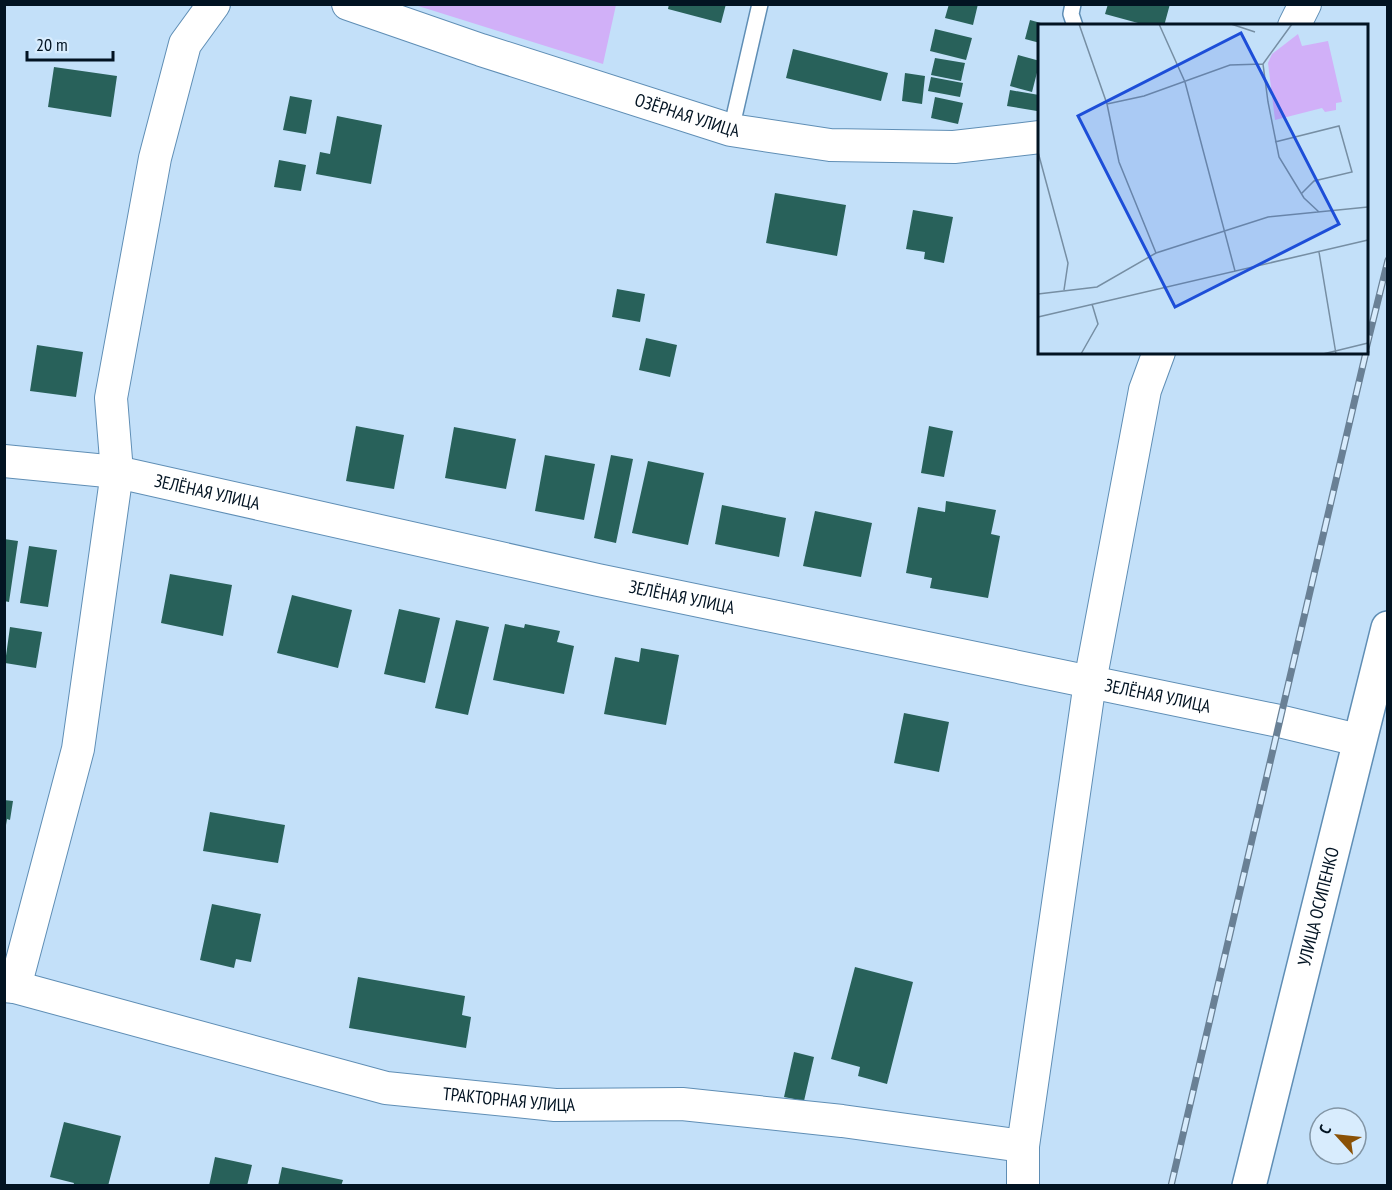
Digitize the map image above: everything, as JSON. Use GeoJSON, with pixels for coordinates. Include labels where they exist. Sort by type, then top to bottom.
{"type":"FeatureCollection","features":[{"type":"Feature","properties":{"kind":"street"},"geometry":{"type":"LineString","coordinates":[[10,987],[78,749],[117,472],[111,398],[155,158],[185,44],[214,4]]}},
{"type":"Feature","properties":{"kind":"street","name":"ОЗЁРНАЯ УЛИЦА"},"geometry":{"type":"LineString","coordinates":[[348,4],[731,130],[830,146],[954,147],[1038,137]]}},
{"type":"Feature","properties":{"kind":"street"},"geometry":{"type":"LineString","coordinates":[[1295,24],[1305,4]]}},
{"type":"Feature","properties":{"kind":"street"},"geometry":{"type":"LineString","coordinates":[[1023,1185],[1023,1146],[1090,682],[1145,390],[1158,354]]}},
{"type":"Feature","properties":{"kind":"street","name":"ЗЕЛЁНАЯ УЛИЦА"},"geometry":{"type":"LineString","coordinates":[[4,460],[117,472],[598,580],[1279,721],[1358,740]]}},
{"type":"Feature","properties":{"kind":"street","name":"УЛИЦА ОСИПЕНКО"},"geometry":{"type":"LineString","coordinates":[[1249,1185],[1358,740],[1388,628]]}},
{"type":"Feature","properties":{"kind":"street","name":"ТРАКТОРНАЯ УЛИЦА"},"geometry":{"type":"LineString","coordinates":[[10,987],[386,1088],[555,1106],[682,1104],[842,1121],[1023,1146]]}},
{"type":"Feature","properties":{"kind":"lane"},"geometry":{"type":"LineString","coordinates":[[731,130],[760,4]]}},
{"type":"Feature","properties":{"kind":"lane"},"geometry":{"type":"LineString","coordinates":[[1073,4],[1071,14],[1074,24]]}},
{"type":"Feature","properties":{"kind":"shaded area"},"geometry":{"type":"Polygon","coordinates":[[[415,5],[616,5],[603,64],[415,5]]]}},
{"type":"Feature","properties":{"kind":"building"},"geometry":{"type":"Polygon","coordinates":[[[669,4],[726,4],[721,23],[668,9],[669,4]]]}},
{"type":"Feature","properties":{"kind":"building"},"geometry":{"type":"Polygon","coordinates":[[[949,4],[978,4],[973,25],[945,18],[949,4]]]}},
{"type":"Feature","properties":{"kind":"building"},"geometry":{"type":"Polygon","coordinates":[[[1108,4],[1170,4],[1165,24],[1142,24],[1105,14],[1108,4]]]}},
{"type":"Feature","properties":{"kind":"building"},"geometry":{"type":"Polygon","coordinates":[[[1030,20],[1044,24],[1038,24],[1038,42],[1025,39],[1030,20]]]}},
{"type":"Feature","properties":{"kind":"building"},"geometry":{"type":"Polygon","coordinates":[[[935,29],[972,38],[966,60],[930,51],[935,29]]]}},
{"type":"Feature","properties":{"kind":"building"},"geometry":{"type":"Polygon","coordinates":[[[793,49],[888,73],[881,101],[786,78],[793,49]]]}},
{"type":"Feature","properties":{"kind":"building"},"geometry":{"type":"Polygon","coordinates":[[[1018,55],[1038,60],[1032,92],[1010,86],[1018,55]]]}},
{"type":"Feature","properties":{"kind":"building"},"geometry":{"type":"Polygon","coordinates":[[[935,58],[965,63],[961,81],[931,75],[935,58]]]}},
{"type":"Feature","properties":{"kind":"building"},"geometry":{"type":"Polygon","coordinates":[[[54,67],[117,76],[111,117],[48,107],[54,67]]]}},
{"type":"Feature","properties":{"kind":"building"},"geometry":{"type":"Polygon","coordinates":[[[905,73],[925,76],[922,104],[902,101],[905,73]]]}},
{"type":"Feature","properties":{"kind":"building"},"geometry":{"type":"Polygon","coordinates":[[[931,77],[963,83],[960,97],[928,91],[931,77]]]}},
{"type":"Feature","properties":{"kind":"building"},"geometry":{"type":"Polygon","coordinates":[[[1010,90],[1038,95],[1037,111],[1007,106],[1010,90]]]}},
{"type":"Feature","properties":{"kind":"building"},"geometry":{"type":"Polygon","coordinates":[[[290,96],[312,100],[306,134],[283,130],[290,96]]]}},
{"type":"Feature","properties":{"kind":"building"},"geometry":{"type":"Polygon","coordinates":[[[935,97],[963,103],[958,124],[931,118],[935,97]]]}},
{"type":"Feature","properties":{"kind":"building"},"geometry":{"type":"Polygon","coordinates":[[[337,116],[382,125],[371,184],[316,174],[320,152],[330,154],[337,116]]]}},
{"type":"Feature","properties":{"kind":"building"},"geometry":{"type":"Polygon","coordinates":[[[279,160],[306,165],[301,191],[274,187],[279,160]]]}},
{"type":"Feature","properties":{"kind":"building"},"geometry":{"type":"Polygon","coordinates":[[[775,193],[846,205],[837,256],[766,243],[775,193]]]}},
{"type":"Feature","properties":{"kind":"building"},"geometry":{"type":"Polygon","coordinates":[[[913,210],[953,217],[944,263],[924,259],[925,252],[906,249],[913,210]]]}},
{"type":"Feature","properties":{"kind":"building"},"geometry":{"type":"Polygon","coordinates":[[[617,289],[645,294],[640,322],[612,317],[617,289]]]}},
{"type":"Feature","properties":{"kind":"building"},"geometry":{"type":"Polygon","coordinates":[[[646,338],[677,345],[670,377],[639,370],[646,338]]]}},
{"type":"Feature","properties":{"kind":"building"},"geometry":{"type":"Polygon","coordinates":[[[37,345],[83,352],[76,397],[30,391],[37,345]]]}},
{"type":"Feature","properties":{"kind":"building"},"geometry":{"type":"Polygon","coordinates":[[[356,426],[404,435],[394,489],[346,481],[356,426]]]}},
{"type":"Feature","properties":{"kind":"building"},"geometry":{"type":"Polygon","coordinates":[[[929,426],[953,431],[944,477],[921,473],[929,426]]]}},
{"type":"Feature","properties":{"kind":"building"},"geometry":{"type":"Polygon","coordinates":[[[454,427],[516,439],[506,489],[445,478],[454,427]]]}},
{"type":"Feature","properties":{"kind":"building"},"geometry":{"type":"Polygon","coordinates":[[[545,455],[595,464],[584,520],[535,511],[545,455]]]}},
{"type":"Feature","properties":{"kind":"building"},"geometry":{"type":"Polygon","coordinates":[[[611,455],[633,459],[616,543],[594,538],[611,455]]]}},
{"type":"Feature","properties":{"kind":"building"},"geometry":{"type":"Polygon","coordinates":[[[648,461],[704,473],[688,545],[632,533],[648,461]]]}},
{"type":"Feature","properties":{"kind":"building"},"geometry":{"type":"Polygon","coordinates":[[[946,501],[996,510],[991,534],[1000,536],[988,598],[930,588],[932,578],[906,573],[918,507],[945,512],[946,501]]]}},
{"type":"Feature","properties":{"kind":"building"},"geometry":{"type":"Polygon","coordinates":[[[722,505],[786,518],[779,557],[715,544],[722,505]]]}},
{"type":"Feature","properties":{"kind":"building"},"geometry":{"type":"Polygon","coordinates":[[[815,511],[872,523],[861,577],[803,566],[815,511]]]}},
{"type":"Feature","properties":{"kind":"building"},"geometry":{"type":"Polygon","coordinates":[[[4,539],[18,541],[9,602],[4,601],[4,539]]]}},
{"type":"Feature","properties":{"kind":"building"},"geometry":{"type":"Polygon","coordinates":[[[29,546],[57,550],[48,607],[20,603],[29,546]]]}},
{"type":"Feature","properties":{"kind":"building"},"geometry":{"type":"Polygon","coordinates":[[[170,574],[232,585],[223,636],[161,623],[170,574]]]}},
{"type":"Feature","properties":{"kind":"building"},"geometry":{"type":"Polygon","coordinates":[[[292,595],[352,610],[338,668],[277,653],[292,595]]]}},
{"type":"Feature","properties":{"kind":"building"},"geometry":{"type":"Polygon","coordinates":[[[399,609],[440,618],[425,683],[384,674],[399,609]]]}},
{"type":"Feature","properties":{"kind":"building"},"geometry":{"type":"Polygon","coordinates":[[[456,620],[489,627],[468,715],[435,708],[456,620]]]}},
{"type":"Feature","properties":{"kind":"building"},"geometry":{"type":"Polygon","coordinates":[[[505,624],[524,628],[525,624],[560,631],[557,642],[574,646],[564,694],[493,680],[505,624]]]}},
{"type":"Feature","properties":{"kind":"building"},"geometry":{"type":"Polygon","coordinates":[[[10,627],[42,632],[36,668],[5,663],[10,627]]]}},
{"type":"Feature","properties":{"kind":"building"},"geometry":{"type":"Polygon","coordinates":[[[641,648],[679,655],[666,725],[604,714],[615,657],[639,662],[641,648]]]}},
{"type":"Feature","properties":{"kind":"building"},"geometry":{"type":"Polygon","coordinates":[[[904,713],[949,722],[939,772],[894,763],[904,713]]]}},
{"type":"Feature","properties":{"kind":"building"},"geometry":{"type":"Polygon","coordinates":[[[4,800],[13,801],[10,820],[7,819],[6,825],[4,800]]]}},
{"type":"Feature","properties":{"kind":"building"},"geometry":{"type":"Polygon","coordinates":[[[210,812],[285,825],[278,863],[203,851],[210,812]]]}},
{"type":"Feature","properties":{"kind":"building"},"geometry":{"type":"Polygon","coordinates":[[[212,904],[261,914],[251,962],[236,959],[234,968],[200,960],[212,904]]]}},
{"type":"Feature","properties":{"kind":"building"},"geometry":{"type":"Polygon","coordinates":[[[855,967],[913,982],[887,1084],[858,1076],[860,1067],[831,1059],[855,967]]]}},
{"type":"Feature","properties":{"kind":"building"},"geometry":{"type":"Polygon","coordinates":[[[358,977],[465,996],[462,1015],[471,1017],[466,1048],[349,1028],[358,977]]]}},
{"type":"Feature","properties":{"kind":"building"},"geometry":{"type":"Polygon","coordinates":[[[794,1052],[814,1057],[804,1101],[784,1097],[794,1052]]]}},
{"type":"Feature","properties":{"kind":"building"},"geometry":{"type":"Polygon","coordinates":[[[64,1122],[121,1136],[108,1186],[73,1186],[74,1183],[50,1177],[64,1122]]]}},
{"type":"Feature","properties":{"kind":"building"},"geometry":{"type":"Polygon","coordinates":[[[215,1157],[252,1165],[247,1186],[209,1186],[215,1157]]]}},
{"type":"Feature","properties":{"kind":"building"},"geometry":{"type":"Polygon","coordinates":[[[282,1167],[343,1180],[341,1186],[278,1186],[282,1167]]]}},
{"type":"Feature","properties":{"kind":"railway"},"geometry":{"type":"LineString","coordinates":[[1368,341],[1388,260]]}},
{"type":"Feature","properties":{"kind":"railway"},"geometry":{"type":"LineString","coordinates":[[1171,1186],[1366,354]]}}]}
